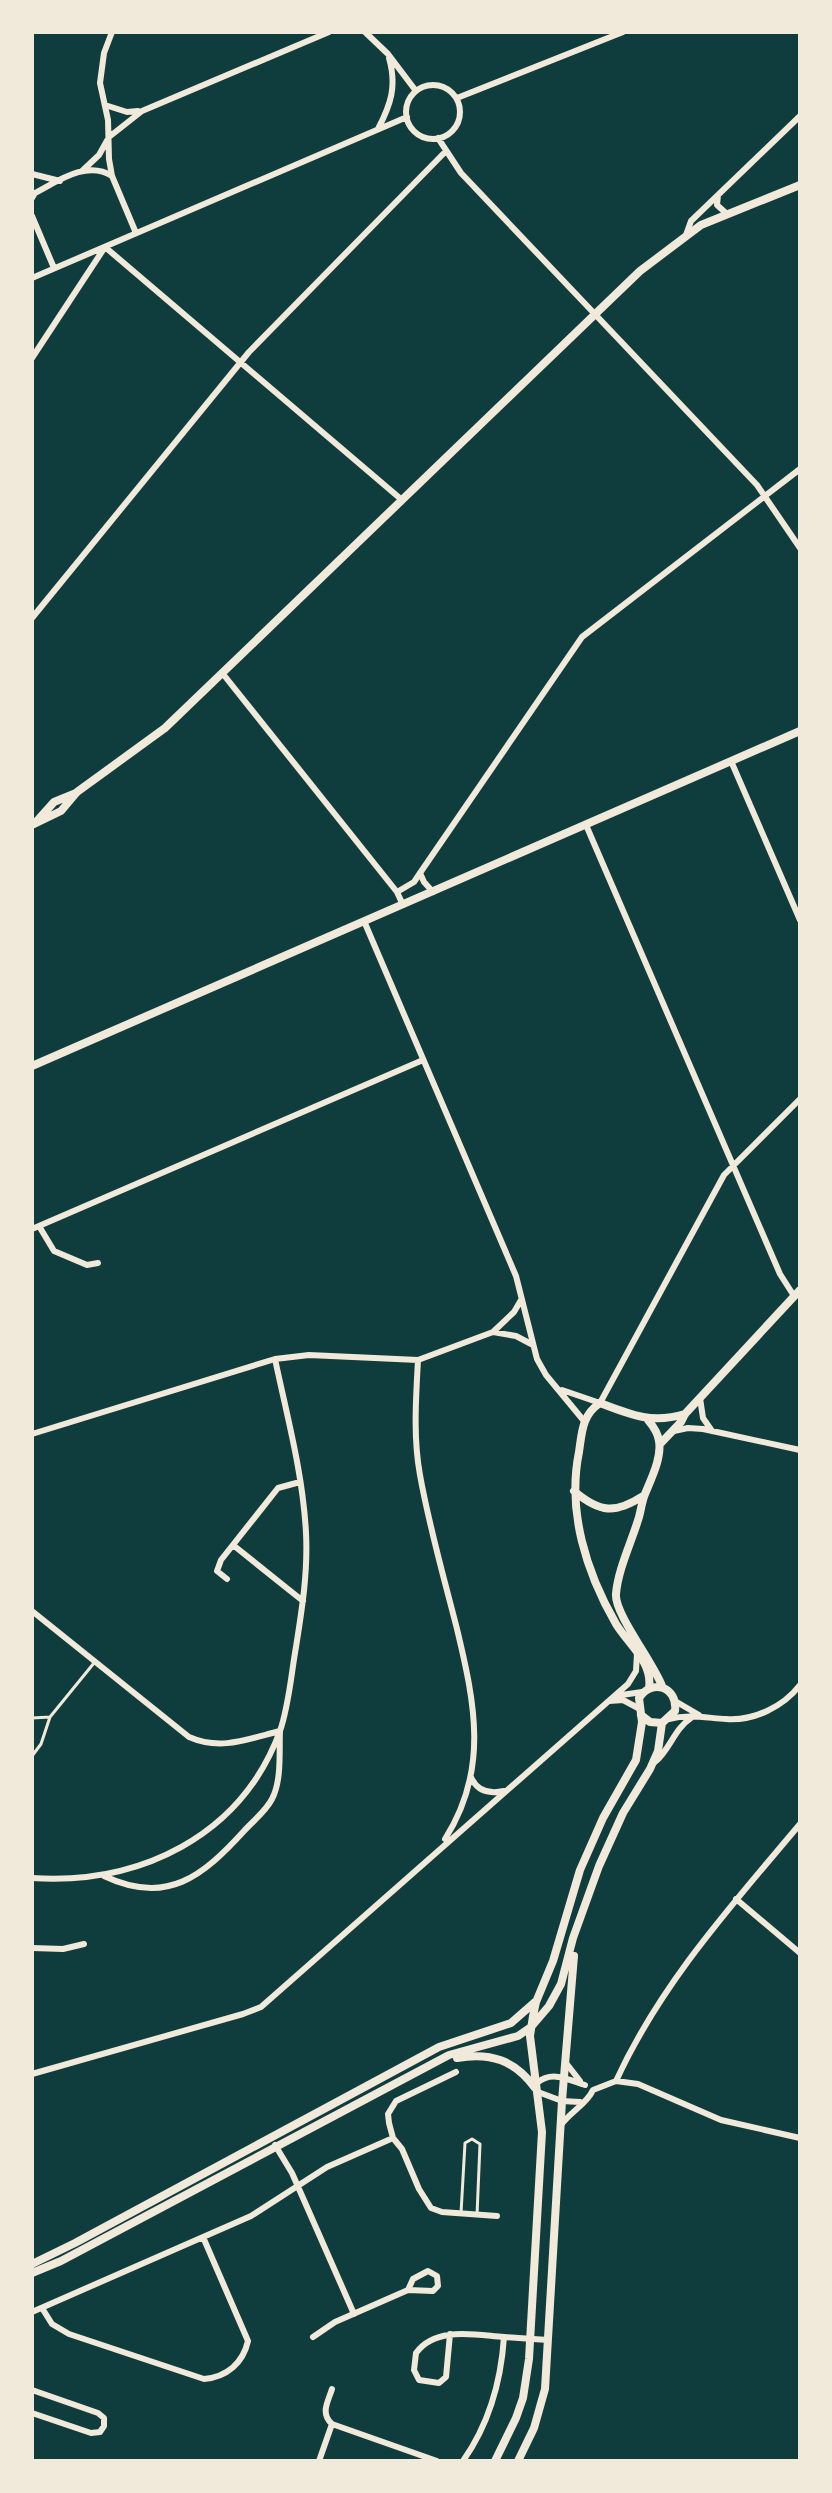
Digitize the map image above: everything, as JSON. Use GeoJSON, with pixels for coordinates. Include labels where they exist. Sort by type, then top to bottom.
{"type":"FeatureCollection","features":[{"type":"Feature","properties":{"kind":"street"},"geometry":{"type":"LineString","coordinates":[[112,32],[104,53],[100,86],[108,120],[112,176],[136,233]]}},
{"type":"Feature","properties":{"kind":"street"},"geometry":{"type":"LineString","coordinates":[[82,171],[99,155],[109,137],[142,111],[311,35],[329,32]]}},
{"type":"Feature","properties":{"kind":"street"},"geometry":{"type":"LineString","coordinates":[[365,32],[388,54],[416,91]]}},
{"type":"Feature","properties":{"kind":"street"},"geometry":{"type":"LineString","coordinates":[[457,98],[623,32]]}},
{"type":"Feature","properties":{"kind":"street"},"geometry":{"type":"LineString","coordinates":[[378,129],[393,93],[394,78],[388,54]]}},
{"type":"Feature","properties":{"kind":"street"},"geometry":{"type":"LineString","coordinates":[[433,85],[442,86],[457,98],[460,106],[458,123],[453,130],[438,138],[415,132],[407,117],[410,99],[416,91],[433,85]]}},
{"type":"Feature","properties":{"kind":"street"},"geometry":{"type":"LineString","coordinates":[[105,105],[127,112],[142,111]]}},
{"type":"Feature","properties":{"kind":"street"},"geometry":{"type":"LineString","coordinates":[[686,235],[691,221],[800,116]]}},
{"type":"Feature","properties":{"kind":"street"},"geometry":{"type":"LineString","coordinates":[[32,278],[407,117]]}},
{"type":"Feature","properties":{"kind":"street"},"geometry":{"type":"LineString","coordinates":[[438,138],[461,173],[765,495],[800,548]]}},
{"type":"Feature","properties":{"kind":"street"},"geometry":{"type":"LineString","coordinates":[[32,618],[240,363],[446,151]]}},
{"type":"Feature","properties":{"kind":"street"},"geometry":{"type":"LineString","coordinates":[[32,198],[35,193],[82,171],[94,169],[112,176]]}},
{"type":"Feature","properties":{"kind":"street"},"geometry":{"type":"LineString","coordinates":[[32,174],[60,181]]}},
{"type":"Feature","properties":{"kind":"street"},"geometry":{"type":"LineString","coordinates":[[34,823],[54,802],[77,792],[165,728],[640,271],[686,235],[727,214],[800,185]]}},
{"type":"Feature","properties":{"kind":"street"},"geometry":{"type":"LineString","coordinates":[[718,195],[717,205],[727,214]]}},
{"type":"Feature","properties":{"kind":"street"},"geometry":{"type":"LineString","coordinates":[[32,216],[54,268]]}},
{"type":"Feature","properties":{"kind":"street"},"geometry":{"type":"LineString","coordinates":[[105,247],[402,500]]}},
{"type":"Feature","properties":{"kind":"street"},"geometry":{"type":"LineString","coordinates":[[32,358],[105,247]]}},
{"type":"Feature","properties":{"kind":"street"},"geometry":{"type":"LineString","coordinates":[[397,892],[414,882],[582,637],[800,469]]}},
{"type":"Feature","properties":{"kind":"street"},"geometry":{"type":"LineString","coordinates":[[223,674],[397,892],[403,905]]}},
{"type":"Feature","properties":{"kind":"street"},"geometry":{"type":"LineString","coordinates":[[32,1066],[800,731]]}},
{"type":"Feature","properties":{"kind":"street"},"geometry":{"type":"LineString","coordinates":[[731,761],[800,920]]}},
{"type":"Feature","properties":{"kind":"street"},"geometry":{"type":"LineString","coordinates":[[32,2273],[77,2253],[449,2055],[508,2040],[531,2027],[555,1996],[610,1839],[658,1751],[666,1721],[675,1711],[671,1692],[662,1686],[653,1665],[624,1628],[617,1606],[616,1593],[643,1496],[660,1444],[797,1293],[780,1274],[586,825]]}},
{"type":"Feature","properties":{"kind":"street"},"geometry":{"type":"LineString","coordinates":[[420,873],[433,892]]}},
{"type":"Feature","properties":{"kind":"street"},"geometry":{"type":"LineString","coordinates":[[364,921],[516,1276],[533,1345],[542,1368],[584,1421]]}},
{"type":"Feature","properties":{"kind":"street"},"geometry":{"type":"LineString","coordinates":[[98,1263],[87,1265],[54,1251],[36,1227],[423,1060]]}},
{"type":"Feature","properties":{"kind":"street"},"geometry":{"type":"LineString","coordinates":[[495,2461],[510,2434],[523,2398],[530,2338],[542,2132],[531,2027],[536,2002],[553,1961],[587,1853],[636,1760],[640,1711],[646,1690],[647,1668],[590,1572],[574,1491],[584,1421],[600,1403],[716,1188],[732,1164],[800,1099]]}},
{"type":"Feature","properties":{"kind":"street"},"geometry":{"type":"LineString","coordinates":[[32,1434],[275,1359],[309,1355],[418,1360],[493,1332],[514,1312],[521,1300]]}},
{"type":"Feature","properties":{"kind":"street"},"geometry":{"type":"LineString","coordinates":[[493,1332],[516,1336],[533,1345]]}},
{"type":"Feature","properties":{"kind":"street"},"geometry":{"type":"LineString","coordinates":[[104,1875],[125,1884],[156,1888],[180,1883],[212,1865],[272,1799],[278,1771],[280,1731],[303,1601],[306,1548],[300,1482],[275,1359]]}},
{"type":"Feature","properties":{"kind":"street"},"geometry":{"type":"LineString","coordinates":[[418,1360],[415,1422],[418,1459],[472,1695],[475,1737],[471,1777],[462,1808],[438,1848]]}},
{"type":"Feature","properties":{"kind":"street"},"geometry":{"type":"LineString","coordinates":[[559,1389],[648,1420],[691,1410]]}},
{"type":"Feature","properties":{"kind":"street"},"geometry":{"type":"LineString","coordinates":[[691,1410],[690,1423],[697,1428]]}},
{"type":"Feature","properties":{"kind":"street"},"geometry":{"type":"LineString","coordinates":[[691,1410],[712,1431]]}},
{"type":"Feature","properties":{"kind":"street"},"geometry":{"type":"LineString","coordinates":[[648,1420],[660,1444]]}},
{"type":"Feature","properties":{"kind":"street"},"geometry":{"type":"LineString","coordinates":[[672,1432],[697,1428],[800,1450]]}},
{"type":"Feature","properties":{"kind":"street"},"geometry":{"type":"LineString","coordinates":[[227,1579],[217,1568],[233,1545],[278,1488],[300,1482]]}},
{"type":"Feature","properties":{"kind":"street"},"geometry":{"type":"LineString","coordinates":[[574,1491],[592,1505],[607,1509],[625,1507],[643,1496]]}},
{"type":"Feature","properties":{"kind":"street"},"geometry":{"type":"LineString","coordinates":[[233,1545],[303,1601]]}},
{"type":"Feature","properties":{"kind":"street"},"geometry":{"type":"LineString","coordinates":[[32,1611],[180,1732],[201,1742],[227,1745],[280,1731]]}},
{"type":"Feature","properties":{"kind":"street"},"geometry":{"type":"LineString","coordinates":[[32,2074],[261,2007],[438,1848],[602,1704],[615,1696],[633,1678],[638,1665],[637,1653]]}},
{"type":"Feature","properties":{"kind":"street"},"geometry":{"type":"LineString","coordinates":[[675,1701],[688,1711],[702,1716],[726,1719],[753,1716],[780,1704],[800,1685]]}},
{"type":"Feature","properties":{"kind":"street"},"geometry":{"type":"LineString","coordinates":[[615,1696],[662,1686]]}},
{"type":"Feature","properties":{"kind":"street"},"geometry":{"type":"LineString","coordinates":[[602,1704],[623,1700],[650,1722],[681,1716],[702,1716]]}},
{"type":"Feature","properties":{"kind":"street"},"geometry":{"type":"LineString","coordinates":[[652,1763],[663,1755],[684,1723],[692,1717]]}},
{"type":"Feature","properties":{"kind":"street"},"geometry":{"type":"LineString","coordinates":[[32,1878],[67,1879],[104,1875],[171,1854],[212,1826],[252,1781],[280,1731]]}},
{"type":"Feature","properties":{"kind":"street"},"geometry":{"type":"LineString","coordinates":[[471,1777],[476,1787],[486,1792],[505,1791]]}},
{"type":"Feature","properties":{"kind":"street"},"geometry":{"type":"LineString","coordinates":[[616,2081],[628,2054],[694,1950],[800,1824]]}},
{"type":"Feature","properties":{"kind":"street"},"geometry":{"type":"LineString","coordinates":[[736,1899],[800,1953]]}},
{"type":"Feature","properties":{"kind":"street"},"geometry":{"type":"LineString","coordinates":[[518,2461],[539,2413],[545,2389],[562,2101],[576,1947],[573,1938]]}},
{"type":"Feature","properties":{"kind":"street"},"geometry":{"type":"LineString","coordinates":[[32,1948],[63,1949],[84,1944]]}},
{"type":"Feature","properties":{"kind":"street"},"geometry":{"type":"LineString","coordinates":[[32,2264],[439,2047],[511,2023],[536,2002]]}},
{"type":"Feature","properties":{"kind":"street"},"geometry":{"type":"LineString","coordinates":[[444,2058],[481,2054],[491,2057],[519,2071],[537,2087],[562,2101],[583,2102]]}},
{"type":"Feature","properties":{"kind":"street"},"geometry":{"type":"LineString","coordinates":[[566,2063],[574,2076],[593,2090]]}},
{"type":"Feature","properties":{"kind":"street"},"geometry":{"type":"LineString","coordinates":[[456,2072],[396,2101],[388,2119],[393,2138],[402,2149],[429,2205],[442,2212],[497,2216]]}},
{"type":"Feature","properties":{"kind":"street"},"geometry":{"type":"LineString","coordinates":[[537,2087],[545,2077],[565,2078],[585,2085]]}},
{"type":"Feature","properties":{"kind":"street"},"geometry":{"type":"LineString","coordinates":[[561,2125],[589,2098],[593,2090],[616,2081],[638,2084],[691,2109],[800,2138]]}},
{"type":"Feature","properties":{"kind":"street"},"geometry":{"type":"LineString","coordinates":[[32,2312],[256,2213],[327,2167],[393,2138]]}},
{"type":"Feature","properties":{"kind":"street"},"geometry":{"type":"LineString","coordinates":[[275,2145],[298,2187],[354,2314]]}},
{"type":"Feature","properties":{"kind":"street"},"geometry":{"type":"LineString","coordinates":[[42,2308],[52,2324],[63,2332],[204,2379],[213,2378],[231,2369],[244,2355],[248,2341],[203,2237]]}},
{"type":"Feature","properties":{"kind":"street"},"geometry":{"type":"LineString","coordinates":[[313,2337],[335,2322],[408,2290],[433,2291],[438,2286],[437,2276],[433,2272],[423,2273],[413,2279],[408,2290]]}},
{"type":"Feature","properties":{"kind":"street"},"geometry":{"type":"LineString","coordinates":[[450,2334],[446,2377],[439,2383],[419,2380],[414,2370],[416,2353],[426,2343],[450,2334],[548,2340]]}},
{"type":"Feature","properties":{"kind":"street"},"geometry":{"type":"LineString","coordinates":[[463,2461],[477,2438],[495,2394],[502,2367],[504,2337]]}},
{"type":"Feature","properties":{"kind":"street"},"geometry":{"type":"LineString","coordinates":[[332,2389],[325,2411],[332,2424],[437,2461]]}},
{"type":"Feature","properties":{"kind":"street"},"geometry":{"type":"LineString","coordinates":[[32,2390],[98,2413],[104,2418],[104,2426],[100,2432],[91,2433],[32,2413]]}},
{"type":"Feature","properties":{"kind":"street"},"geometry":{"type":"LineString","coordinates":[[319,2461],[332,2424]]}},
{"type":"Feature","properties":{"kind":"lane"},"geometry":{"type":"LineString","coordinates":[[32,1756],[41,1744],[50,1717],[95,1662]]}},
{"type":"Feature","properties":{"kind":"lane"},"geometry":{"type":"LineString","coordinates":[[32,1718],[50,1717]]}},
{"type":"Feature","properties":{"kind":"lane"},"geometry":{"type":"LineString","coordinates":[[461,2215],[465,2143],[472,2139],[480,2144],[477,2215]]}}]}
